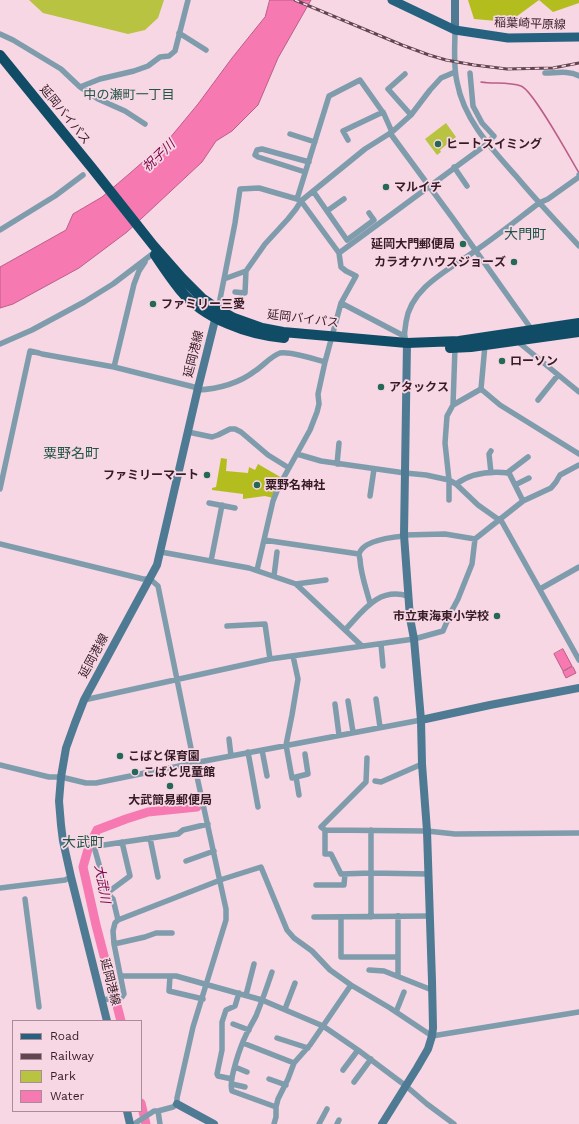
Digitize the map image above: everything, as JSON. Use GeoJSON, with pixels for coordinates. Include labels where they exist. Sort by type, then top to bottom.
{"type":"FeatureCollection","features":[{"type":"Feature","properties":{"kind":"highway","name":"延岡バイパス"},"geometry":{"type":"LineString","coordinates":[[0,56],[88,172]]}},
{"type":"Feature","properties":{"kind":"highway","name":"延岡バイパス"},"geometry":{"type":"LineString","coordinates":[[0,64],[152,251],[217,313],[262,328],[283,332],[332,339],[406,342],[459,341],[579,323]]}},
{"type":"Feature","properties":{"kind":"highway","name":"延岡バイパス"},"geometry":{"type":"LineString","coordinates":[[406,342],[455,348],[579,332]]}},
{"type":"Feature","properties":{"kind":"main road","name":"稲葉崎平原線"},"geometry":{"type":"LineString","coordinates":[[392,0],[455,30],[508,38],[579,37]]}},
{"type":"Feature","properties":{"kind":"street"},"geometry":{"type":"LineString","coordinates":[[80,87],[100,79],[134,71],[148,66],[160,57],[170,56],[175,51],[188,0]]}},
{"type":"Feature","properties":{"kind":"street"},"geometry":{"type":"LineString","coordinates":[[455,0],[455,72],[462,99],[470,118],[487,144],[579,246]]}},
{"type":"Feature","properties":{"kind":"street"},"geometry":{"type":"LineString","coordinates":[[179,33],[206,50]]}},
{"type":"Feature","properties":{"kind":"street"},"geometry":{"type":"LineString","coordinates":[[0,34],[13,40],[61,69],[80,87],[98,99],[125,111],[145,124]]}},
{"type":"Feature","properties":{"kind":"street"},"geometry":{"type":"LineString","coordinates":[[299,200],[313,191],[365,149],[391,132],[411,115],[441,78],[455,72]]}},
{"type":"Feature","properties":{"kind":"street"},"geometry":{"type":"LineString","coordinates":[[545,73],[566,72],[579,76]]}},
{"type":"Feature","properties":{"kind":"street"},"geometry":{"type":"LineString","coordinates":[[339,252],[487,144],[494,136],[482,123],[473,106],[470,73]]}},
{"type":"Feature","properties":{"kind":"street"},"geometry":{"type":"LineString","coordinates":[[405,74],[388,89],[411,115]]}},
{"type":"Feature","properties":{"kind":"street"},"geometry":{"type":"LineString","coordinates":[[235,292],[245,293],[246,272],[265,244],[288,219],[299,200],[305,172],[330,96],[360,80],[383,112],[391,132],[532,330]]}},
{"type":"Feature","properties":{"kind":"street"},"geometry":{"type":"LineString","coordinates":[[348,140],[343,131],[383,112]]}},
{"type":"Feature","properties":{"kind":"street"},"geometry":{"type":"LineString","coordinates":[[290,134],[315,142]]}},
{"type":"Feature","properties":{"kind":"street"},"geometry":{"type":"LineString","coordinates":[[305,172],[258,158],[255,155],[257,150],[262,149],[308,162]]}},
{"type":"Feature","properties":{"kind":"street"},"geometry":{"type":"LineString","coordinates":[[454,167],[467,186]]}},
{"type":"Feature","properties":{"kind":"street"},"geometry":{"type":"LineString","coordinates":[[0,230],[56,196],[88,172]]}},
{"type":"Feature","properties":{"kind":"street"},"geometry":{"type":"LineString","coordinates":[[382,1124],[428,1049],[432,1036],[429,874],[422,764],[421,720],[414,639],[410,618],[404,536],[407,317],[412,303],[429,283],[539,203],[548,199],[579,176]]}},
{"type":"Feature","properties":{"kind":"street"},"geometry":{"type":"LineString","coordinates":[[217,313],[240,189],[259,188],[299,200],[339,252],[341,267],[356,276],[341,303],[325,362],[318,394],[319,404],[317,412],[310,430],[279,486],[273,501],[257,570]]}},
{"type":"Feature","properties":{"kind":"street"},"geometry":{"type":"LineString","coordinates":[[313,191],[347,240],[374,220],[368,213]]}},
{"type":"Feature","properties":{"kind":"street"},"geometry":{"type":"LineString","coordinates":[[327,211],[344,199]]}},
{"type":"Feature","properties":{"kind":"street"},"geometry":{"type":"LineString","coordinates":[[0,344],[32,330],[84,302],[113,284],[152,251]]}},
{"type":"Feature","properties":{"kind":"street"},"geometry":{"type":"LineString","coordinates":[[114,366],[134,284],[139,271],[152,251]]}},
{"type":"Feature","properties":{"kind":"street"},"geometry":{"type":"LineString","coordinates":[[224,279],[246,272]]}},
{"type":"Feature","properties":{"kind":"street"},"geometry":{"type":"LineString","coordinates":[[341,303],[406,342]]}},
{"type":"Feature","properties":{"kind":"street","name":"延岡港線"},"geometry":{"type":"LineString","coordinates":[[107,1020],[63,841],[59,801],[61,777],[66,748],[84,700],[157,565],[217,313]]}},
{"type":"Feature","properties":{"kind":"street"},"geometry":{"type":"LineString","coordinates":[[517,341],[579,392]]}},
{"type":"Feature","properties":{"kind":"street"},"geometry":{"type":"LineString","coordinates":[[481,389],[485,345]]}},
{"type":"Feature","properties":{"kind":"street"},"geometry":{"type":"LineString","coordinates":[[448,500],[449,480],[445,443],[447,416],[452,404],[455,348]]}},
{"type":"Feature","properties":{"kind":"street"},"geometry":{"type":"LineString","coordinates":[[0,489],[30,351],[114,366],[198,389],[207,390],[235,384],[281,353],[325,362]]}},
{"type":"Feature","properties":{"kind":"street"},"geometry":{"type":"LineString","coordinates":[[538,400],[558,375]]}},
{"type":"Feature","properties":{"kind":"street"},"geometry":{"type":"LineString","coordinates":[[452,404],[481,389]]}},
{"type":"Feature","properties":{"kind":"street"},"geometry":{"type":"LineString","coordinates":[[481,389],[500,405],[579,454]]}},
{"type":"Feature","properties":{"kind":"street"},"geometry":{"type":"LineString","coordinates":[[188,432],[212,437],[230,429],[235,429],[241,432],[268,455],[289,468]]}},
{"type":"Feature","properties":{"kind":"street"},"geometry":{"type":"LineString","coordinates":[[337,464],[339,443]]}},
{"type":"Feature","properties":{"kind":"street"},"geometry":{"type":"LineString","coordinates":[[491,451],[489,454],[491,473]]}},
{"type":"Feature","properties":{"kind":"street"},"geometry":{"type":"LineString","coordinates":[[297,454],[321,462],[405,474],[426,475],[449,480],[456,484],[478,506],[502,522],[579,660]]}},
{"type":"Feature","properties":{"kind":"street"},"geometry":{"type":"LineString","coordinates":[[456,484],[462,479],[491,473],[507,473],[528,457]]}},
{"type":"Feature","properties":{"kind":"street"},"geometry":{"type":"LineString","coordinates":[[370,603],[363,581],[359,554],[371,543],[388,537],[445,534],[475,538],[523,501],[551,488],[560,475],[579,465]]}},
{"type":"Feature","properties":{"kind":"street"},"geometry":{"type":"LineString","coordinates":[[370,496],[374,469]]}},
{"type":"Feature","properties":{"kind":"street"},"geometry":{"type":"LineString","coordinates":[[507,473],[509,473],[523,501]]}},
{"type":"Feature","properties":{"kind":"street"},"geometry":{"type":"LineString","coordinates":[[515,485],[529,478]]}},
{"type":"Feature","properties":{"kind":"street"},"geometry":{"type":"LineString","coordinates":[[209,502],[235,508]]}},
{"type":"Feature","properties":{"kind":"street"},"geometry":{"type":"LineString","coordinates":[[211,561],[222,505]]}},
{"type":"Feature","properties":{"kind":"street"},"geometry":{"type":"LineString","coordinates":[[84,700],[270,660],[414,639],[443,631],[472,564],[475,538]]}},
{"type":"Feature","properties":{"kind":"street"},"geometry":{"type":"LineString","coordinates":[[264,540],[359,554]]}},
{"type":"Feature","properties":{"kind":"street"},"geometry":{"type":"LineString","coordinates":[[0,544],[143,579],[150,579],[158,586],[194,763],[226,909],[226,920],[193,1027],[177,1098],[177,1104]]}},
{"type":"Feature","properties":{"kind":"street"},"geometry":{"type":"LineString","coordinates":[[161,552],[257,570],[296,584],[362,646]]}},
{"type":"Feature","properties":{"kind":"street"},"geometry":{"type":"LineString","coordinates":[[274,576],[277,552]]}},
{"type":"Feature","properties":{"kind":"street"},"geometry":{"type":"LineString","coordinates":[[540,589],[579,567]]}},
{"type":"Feature","properties":{"kind":"street"},"geometry":{"type":"LineString","coordinates":[[296,584],[326,580]]}},
{"type":"Feature","properties":{"kind":"street"},"geometry":{"type":"LineString","coordinates":[[345,630],[375,599],[385,595],[397,594],[408,596]]}},
{"type":"Feature","properties":{"kind":"street"},"geometry":{"type":"LineString","coordinates":[[227,626],[265,624],[270,660]]}},
{"type":"Feature","properties":{"kind":"street"},"geometry":{"type":"LineString","coordinates":[[381,644],[383,666]]}},
{"type":"Feature","properties":{"kind":"street"},"geometry":{"type":"LineString","coordinates":[[293,656],[298,679],[286,745],[292,778],[308,774],[305,754]]}},
{"type":"Feature","properties":{"kind":"street"},"geometry":{"type":"LineString","coordinates":[[0,765],[49,778],[61,777],[86,783],[96,783],[579,688]]}},
{"type":"Feature","properties":{"kind":"street"},"geometry":{"type":"LineString","coordinates":[[376,699],[380,727]]}},
{"type":"Feature","properties":{"kind":"street"},"geometry":{"type":"LineString","coordinates":[[348,701],[353,732]]}},
{"type":"Feature","properties":{"kind":"street"},"geometry":{"type":"LineString","coordinates":[[335,704],[338,735]]}},
{"type":"Feature","properties":{"kind":"street"},"geometry":{"type":"LineString","coordinates":[[229,740],[231,756]]}},
{"type":"Feature","properties":{"kind":"street"},"geometry":{"type":"LineString","coordinates":[[262,750],[267,776]]}},
{"type":"Feature","properties":{"kind":"street"},"geometry":{"type":"LineString","coordinates":[[248,752],[258,807]]}},
{"type":"Feature","properties":{"kind":"street"},"geometry":{"type":"LineString","coordinates":[[367,758],[366,782],[321,827],[325,830],[325,854],[331,854],[341,874],[371,872],[429,874]]}},
{"type":"Feature","properties":{"kind":"street"},"geometry":{"type":"LineString","coordinates":[[376,782],[381,782],[422,764]]}},
{"type":"Feature","properties":{"kind":"street"},"geometry":{"type":"LineString","coordinates":[[296,777],[299,795]]}},
{"type":"Feature","properties":{"kind":"street"},"geometry":{"type":"LineString","coordinates":[[118,920],[112,899],[107,893],[95,850],[97,846],[178,834],[184,830],[208,824]]}},
{"type":"Feature","properties":{"kind":"street"},"geometry":{"type":"LineString","coordinates":[[325,830],[427,830],[455,834],[579,833]]}},
{"type":"Feature","properties":{"kind":"street"},"geometry":{"type":"LineString","coordinates":[[371,830],[371,917]]}},
{"type":"Feature","properties":{"kind":"street"},"geometry":{"type":"LineString","coordinates":[[150,838],[158,877]]}},
{"type":"Feature","properties":{"kind":"street"},"geometry":{"type":"LineString","coordinates":[[107,893],[130,876],[122,842]]}},
{"type":"Feature","properties":{"kind":"street"},"geometry":{"type":"LineString","coordinates":[[186,861],[214,851]]}},
{"type":"Feature","properties":{"kind":"street"},"geometry":{"type":"LineString","coordinates":[[102,1000],[122,997],[124,994],[112,931],[118,920],[220,880],[261,867],[287,930],[294,938],[312,951],[330,970],[351,985],[432,1036],[579,1012]]}},
{"type":"Feature","properties":{"kind":"street"},"geometry":{"type":"LineString","coordinates":[[316,885],[344,885],[345,874]]}},
{"type":"Feature","properties":{"kind":"street"},"geometry":{"type":"LineString","coordinates":[[0,888],[65,880],[71,877]]}},
{"type":"Feature","properties":{"kind":"street"},"geometry":{"type":"LineString","coordinates":[[26,899],[39,1007]]}},
{"type":"Feature","properties":{"kind":"street"},"geometry":{"type":"LineString","coordinates":[[398,916],[398,976]]}},
{"type":"Feature","properties":{"kind":"street"},"geometry":{"type":"LineString","coordinates":[[314,917],[430,916]]}},
{"type":"Feature","properties":{"kind":"street"},"geometry":{"type":"LineString","coordinates":[[341,917],[341,957],[398,957]]}},
{"type":"Feature","properties":{"kind":"street"},"geometry":{"type":"LineString","coordinates":[[114,944],[156,933],[172,933]]}},
{"type":"Feature","properties":{"kind":"street"},"geometry":{"type":"LineString","coordinates":[[246,995],[254,964]]}},
{"type":"Feature","properties":{"kind":"street"},"geometry":{"type":"LineString","coordinates":[[369,970],[384,971],[432,990]]}},
{"type":"Feature","properties":{"kind":"street"},"geometry":{"type":"LineString","coordinates":[[272,972],[255,1018],[243,1044],[235,1067],[231,1088],[232,1091],[276,1107]]}},
{"type":"Feature","properties":{"kind":"street"},"geometry":{"type":"LineString","coordinates":[[121,976],[176,976],[246,995],[285,1009],[323,1026],[371,1059],[454,1124]]}},
{"type":"Feature","properties":{"kind":"street"},"geometry":{"type":"LineString","coordinates":[[170,976],[169,991],[202,999]]}},
{"type":"Feature","properties":{"kind":"street"},"geometry":{"type":"LineString","coordinates":[[285,1009],[295,982]]}},
{"type":"Feature","properties":{"kind":"street"},"geometry":{"type":"LineString","coordinates":[[274,1124],[278,1099],[286,1085],[294,1063],[308,1048],[351,985]]}},
{"type":"Feature","properties":{"kind":"street"},"geometry":{"type":"LineString","coordinates":[[396,1012],[404,992]]}},
{"type":"Feature","properties":{"kind":"street"},"geometry":{"type":"LineString","coordinates":[[239,993],[235,1006],[226,1010],[222,1022],[222,1050],[217,1074],[218,1076],[245,1087]]}},
{"type":"Feature","properties":{"kind":"street"},"geometry":{"type":"LineString","coordinates":[[233,1024],[249,1030]]}},
{"type":"Feature","properties":{"kind":"street"},"geometry":{"type":"LineString","coordinates":[[277,1038],[308,1048]]}},
{"type":"Feature","properties":{"kind":"street"},"geometry":{"type":"LineString","coordinates":[[243,1044],[294,1063]]}},
{"type":"Feature","properties":{"kind":"street"},"geometry":{"type":"LineString","coordinates":[[343,1070],[358,1050]]}},
{"type":"Feature","properties":{"kind":"street"},"geometry":{"type":"LineString","coordinates":[[354,1082],[371,1059]]}},
{"type":"Feature","properties":{"kind":"street"},"geometry":{"type":"LineString","coordinates":[[235,1067],[246,1072]]}},
{"type":"Feature","properties":{"kind":"street"},"geometry":{"type":"LineString","coordinates":[[269,1079],[286,1085]]}},
{"type":"Feature","properties":{"kind":"street"},"geometry":{"type":"LineString","coordinates":[[134,1124],[156,1111],[173,1107],[177,1104]]}},
{"type":"Feature","properties":{"kind":"street"},"geometry":{"type":"LineString","coordinates":[[177,1104],[214,1124]]}},
{"type":"Feature","properties":{"kind":"street"},"geometry":{"type":"LineString","coordinates":[[319,1124],[326,1109]]}},
{"type":"Feature","properties":{"kind":"street"},"geometry":{"type":"LineString","coordinates":[[156,1111],[160,1124]]}},
{"type":"Feature","properties":{"kind":"street"},"geometry":{"type":"LineString","coordinates":[[128,1112],[130,1124]]}},
{"type":"Feature","properties":{"kind":"green space"},"geometry":{"type":"Polygon","coordinates":[[[29,0],[164,0],[158,18],[145,30],[128,34],[43,13],[29,0]]]}},
{"type":"Feature","properties":{"kind":"green space","name":"ヒートスイミング"},"geometry":{"type":"Polygon","coordinates":[[[446,123],[456,137],[440,150],[441,152],[437,155],[425,139],[446,123]]]}},
{"type":"Feature","properties":{"kind":"shaded area"},"geometry":{"type":"Polygon","coordinates":[[[468,0],[539,0],[509,22],[474,19],[468,0]]]}},
{"type":"Feature","properties":{"kind":"shaded area"},"geometry":{"type":"Polygon","coordinates":[[[539,0],[579,0],[579,3],[553,12],[539,0]]]}},
{"type":"Feature","properties":{"kind":"shaded area"},"geometry":{"type":"Polygon","coordinates":[[[221,458],[227,459],[226,471],[248,473],[249,467],[255,470],[258,464],[282,478],[273,498],[265,496],[243,499],[243,494],[212,490],[212,488],[216,487],[221,458]]]}},
{"type":"Feature","properties":{"kind":"water","name":"祝子川"},"geometry":{"type":"Polygon","coordinates":[[[270,0],[311,0],[278,58],[258,105],[232,131],[216,141],[202,162],[127,232],[79,268],[13,304],[0,308],[0,267],[66,230],[73,214],[102,197],[169,139],[265,17],[270,0]]]}},
{"type":"Feature","properties":{"kind":"water"},"geometry":{"type":"Polygon","coordinates":[[[563,649],[572,666],[563,671],[554,654],[563,649]]]}},
{"type":"Feature","properties":{"kind":"water"},"geometry":{"type":"Polygon","coordinates":[[[573,667],[576,673],[566,678],[563,672],[573,667]]]}},
{"type":"Feature","properties":{"kind":"waterway"},"geometry":{"type":"LineString","coordinates":[[481,82],[516,85],[527,90],[542,111],[579,173]]}},
{"type":"Feature","properties":{"kind":"waterway","name":"大武川"},"geometry":{"type":"LineString","coordinates":[[121,1020],[96,925],[83,867],[89,846],[97,830],[126,819],[148,812],[197,807]]}},
{"type":"Feature","properties":{"kind":"waterway","name":"大武川"},"geometry":{"type":"LineString","coordinates":[[142,1107],[146,1124]]}},
{"type":"Feature","properties":{"kind":"railway"},"geometry":{"type":"LineString","coordinates":[[295,0],[402,45],[446,60],[507,69],[553,68],[579,63]]}},
{"type":"Feature","properties":{"kind":"place","name":"ヒートスイミング"},"geometry":{"type":"Point","coordinates":[438,144]}},
{"type":"Feature","properties":{"kind":"place","name":"マルイチ"},"geometry":{"type":"Point","coordinates":[386,187]}},
{"type":"Feature","properties":{"kind":"place","name":"延岡大門郵便局"},"geometry":{"type":"Point","coordinates":[463,244]}},
{"type":"Feature","properties":{"kind":"place","name":"カラオケハウスジョーズ"},"geometry":{"type":"Point","coordinates":[514,262]}},
{"type":"Feature","properties":{"kind":"place","name":"ファミリー三愛"},"geometry":{"type":"Point","coordinates":[153,304]}},
{"type":"Feature","properties":{"kind":"place","name":"ローソン"},"geometry":{"type":"Point","coordinates":[502,361]}},
{"type":"Feature","properties":{"kind":"place","name":"アタックス"},"geometry":{"type":"Point","coordinates":[381,387]}},
{"type":"Feature","properties":{"kind":"place","name":"ファミリーマート"},"geometry":{"type":"Point","coordinates":[207,475]}},
{"type":"Feature","properties":{"kind":"place","name":"粟野名神社"},"geometry":{"type":"Point","coordinates":[257,485]}},
{"type":"Feature","properties":{"kind":"place","name":"市立東海東小学校"},"geometry":{"type":"Point","coordinates":[497,616]}},
{"type":"Feature","properties":{"kind":"place","name":"こばと保育園"},"geometry":{"type":"Point","coordinates":[120,756]}},
{"type":"Feature","properties":{"kind":"place","name":"こばと児童館"},"geometry":{"type":"Point","coordinates":[135,772]}},
{"type":"Feature","properties":{"kind":"place","name":"大武簡易郵便局"},"geometry":{"type":"Point","coordinates":[170,786]}},
{"type":"Feature","properties":{"kind":"district","name":"中の瀬町一丁目"},"geometry":{"type":"Point","coordinates":[129,95]}},
{"type":"Feature","properties":{"kind":"district","name":"大門町"},"geometry":{"type":"Point","coordinates":[525,235]}},
{"type":"Feature","properties":{"kind":"district","name":"粟野名町"},"geometry":{"type":"Point","coordinates":[71,454]}},
{"type":"Feature","properties":{"kind":"district","name":"大武町"},"geometry":{"type":"Point","coordinates":[83,843]}}]}
